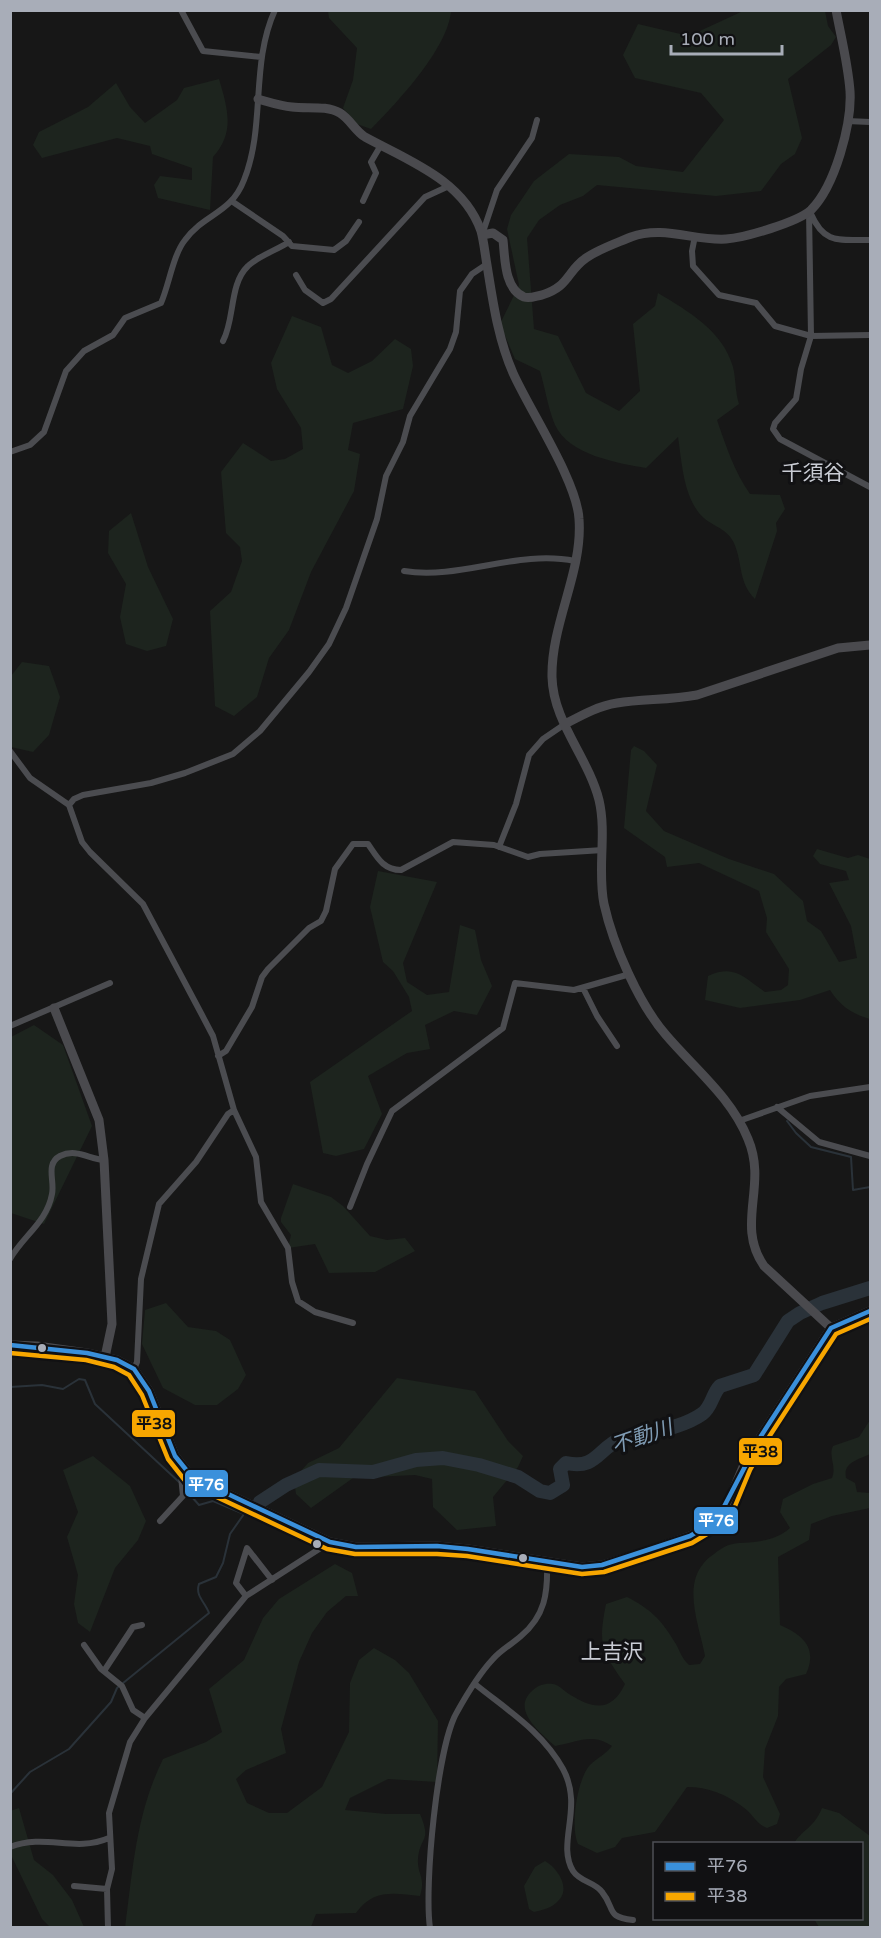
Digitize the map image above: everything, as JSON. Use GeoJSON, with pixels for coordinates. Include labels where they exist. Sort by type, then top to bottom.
{"type":"FeatureCollection","features":[{"type":"Feature","properties":{"kind":"street"},"geometry":{"type":"LineString","coordinates":[[181,10],[202,51],[261,57]]}},
{"type":"Feature","properties":{"kind":"street"},"geometry":{"type":"LineString","coordinates":[[10,452],[30,445],[44,432],[66,372],[84,351],[113,334],[125,318],[161,303],[171,278],[175,258],[184,241],[195,228],[233,202],[244,182],[256,142],[261,57],[275,10]]}},
{"type":"Feature","properties":{"kind":"street"},"geometry":{"type":"LineString","coordinates":[[836,10],[850,90],[847,121],[834,171],[809,211],[811,336],[801,369],[796,399],[775,423],[773,429],[780,439],[870,487]]}},
{"type":"Feature","properties":{"kind":"street"},"geometry":{"type":"LineString","coordinates":[[258,99],[292,108],[340,113],[361,134],[409,158],[449,186],[462,197],[474,215],[482,234],[499,333],[512,372],[574,497],[579,517],[575,561],[555,652],[552,678],[558,710],[598,795],[602,816],[603,903],[630,974],[647,1010],[666,1035],[714,1086],[739,1121],[755,1163],[755,1199],[750,1221],[751,1239],[764,1266],[831,1328]]}},
{"type":"Feature","properties":{"kind":"street"},"geometry":{"type":"LineString","coordinates":[[482,234],[497,190],[532,138],[537,120]]}},
{"type":"Feature","properties":{"kind":"street"},"geometry":{"type":"LineString","coordinates":[[847,121],[870,123]]}},
{"type":"Feature","properties":{"kind":"street"},"geometry":{"type":"LineString","coordinates":[[363,201],[376,173],[371,162],[381,145]]}},
{"type":"Feature","properties":{"kind":"street"},"geometry":{"type":"LineString","coordinates":[[297,275],[305,290],[323,303],[331,299],[425,197],[449,186]]}},
{"type":"Feature","properties":{"kind":"street"},"geometry":{"type":"LineString","coordinates":[[233,202],[292,246],[334,250],[346,241],[359,222]]}},
{"type":"Feature","properties":{"kind":"street"},"geometry":{"type":"LineString","coordinates":[[482,234],[493,233],[503,240],[509,278],[513,288],[524,297],[534,297],[563,286],[583,260],[591,255],[633,236],[666,233],[723,239],[749,236],[809,211]]}},
{"type":"Feature","properties":{"kind":"street"},"geometry":{"type":"LineString","coordinates":[[809,211],[817,229],[835,241],[870,240]]}},
{"type":"Feature","properties":{"kind":"street"},"geometry":{"type":"LineString","coordinates":[[695,236],[692,251],[693,266],[719,296],[756,303],[775,326],[811,336],[870,335]]}},
{"type":"Feature","properties":{"kind":"street"},"geometry":{"type":"LineString","coordinates":[[223,341],[228,331],[235,291],[248,266],[289,242]]}},
{"type":"Feature","properties":{"kind":"street"},"geometry":{"type":"LineString","coordinates":[[69,805],[74,799],[83,795],[151,783],[185,773],[233,754],[260,731],[309,672],[328,644],[346,608],[377,519],[386,476],[403,442],[410,416],[450,350],[456,332],[460,291],[472,274],[487,264]]}},
{"type":"Feature","properties":{"kind":"street"},"geometry":{"type":"LineString","coordinates":[[404,571],[425,574],[446,572],[550,556],[575,561]]}},
{"type":"Feature","properties":{"kind":"street"},"geometry":{"type":"LineString","coordinates":[[499,847],[516,804],[529,755],[543,739],[565,724],[600,707],[617,703],[673,700],[697,695],[838,648],[870,645]]}},
{"type":"Feature","properties":{"kind":"street"},"geometry":{"type":"LineString","coordinates":[[10,751],[30,778],[69,805],[82,842],[143,904],[213,1036],[234,1110],[256,1157],[261,1202],[288,1248],[292,1282],[298,1301],[315,1312],[353,1323]]}},
{"type":"Feature","properties":{"kind":"street"},"geometry":{"type":"LineString","coordinates":[[218,1056],[226,1050],[252,1007],[262,977],[268,969],[309,928],[321,921],[326,911],[335,869],[353,844],[368,844],[379,862],[393,870],[401,870],[412,865],[453,842],[499,847],[528,857],[540,854],[603,850]]}},
{"type":"Feature","properties":{"kind":"street"},"geometry":{"type":"LineString","coordinates":[[350,1207],[392,1110],[503,1028],[515,983],[564,990],[583,988],[630,974]]}},
{"type":"Feature","properties":{"kind":"street"},"geometry":{"type":"LineString","coordinates":[[10,1026],[110,983]]}},
{"type":"Feature","properties":{"kind":"street"},"geometry":{"type":"LineString","coordinates":[[583,988],[597,1016],[617,1046]]}},
{"type":"Feature","properties":{"kind":"street"},"geometry":{"type":"LineString","coordinates":[[54,1008],[99,1120],[104,1160],[112,1324],[105,1357]]}},
{"type":"Feature","properties":{"kind":"street"},"geometry":{"type":"LineString","coordinates":[[739,1121],[810,1096],[870,1087]]}},
{"type":"Feature","properties":{"kind":"street"},"geometry":{"type":"LineString","coordinates":[[777,1107],[819,1142],[870,1156]]}},
{"type":"Feature","properties":{"kind":"street"},"geometry":{"type":"LineString","coordinates":[[134,1368],[137,1362],[141,1279],[159,1204],[179,1183],[228,1114],[234,1110]]}},
{"type":"Feature","properties":{"kind":"street"},"geometry":{"type":"LineString","coordinates":[[10,1259],[18,1246],[41,1223],[52,1194],[51,1167],[56,1160],[70,1153],[104,1160]]}},
{"type":"Feature","properties":{"kind":"street"},"geometry":{"type":"LineString","coordinates":[[10,1346],[37,1346],[105,1357],[134,1368],[149,1391],[184,1470],[200,1482],[330,1542],[356,1547],[437,1546],[468,1549],[582,1567],[603,1565],[690,1536],[717,1520],[726,1507],[743,1467],[761,1436],[831,1328],[870,1311]]}},
{"type":"Feature","properties":{"kind":"street"},"geometry":{"type":"LineString","coordinates":[[160,1521],[183,1496],[181,1476],[184,1470]]}},
{"type":"Feature","properties":{"kind":"street"},"geometry":{"type":"LineString","coordinates":[[108,1928],[106,1889],[112,1869],[109,1838],[112,1801],[130,1742],[145,1718],[193,1664],[246,1596],[330,1542]]}},
{"type":"Feature","properties":{"kind":"street"},"geometry":{"type":"LineString","coordinates":[[246,1596],[236,1582],[247,1548],[272,1580]]}},
{"type":"Feature","properties":{"kind":"street"},"geometry":{"type":"LineString","coordinates":[[430,1928],[428,1894],[433,1832],[444,1753],[455,1714],[493,1659],[533,1625],[543,1610],[548,1592],[547,1563]]}},
{"type":"Feature","properties":{"kind":"street"},"geometry":{"type":"LineString","coordinates":[[104,1671],[134,1627],[142,1625]]}},
{"type":"Feature","properties":{"kind":"street"},"geometry":{"type":"LineString","coordinates":[[84,1645],[104,1671],[122,1686],[130,1705],[145,1718]]}},
{"type":"Feature","properties":{"kind":"street"},"geometry":{"type":"LineString","coordinates":[[475,1684],[539,1735],[553,1752],[571,1787],[573,1801],[567,1848],[572,1869],[579,1879],[602,1892],[610,1911],[617,1918],[633,1920]]}},
{"type":"Feature","properties":{"kind":"street"},"geometry":{"type":"LineString","coordinates":[[10,1847],[38,1840],[71,1845],[91,1845],[109,1838]]}},
{"type":"Feature","properties":{"kind":"street"},"geometry":{"type":"LineString","coordinates":[[74,1886],[106,1889]]}},
{"type":"Feature","properties":{"kind":"shaded area"},"geometry":{"type":"Polygon","coordinates":[[[328,11],[451,11],[448,26],[441,41],[420,74],[371,129],[357,124],[343,108],[353,80],[357,48],[329,18],[328,11]]]}},
{"type":"Feature","properties":{"kind":"shaded area"},"geometry":{"type":"Polygon","coordinates":[[[743,11],[825,11],[828,26],[836,37],[831,45],[788,79],[802,138],[795,154],[781,164],[761,191],[716,196],[597,185],[583,196],[560,205],[539,220],[527,238],[534,329],[558,336],[586,393],[619,411],[640,391],[633,324],[655,306],[658,293],[703,323],[728,354],[733,367],[739,404],[717,420],[727,449],[750,494],[780,495],[785,509],[776,523],[777,531],[755,599],[746,586],[737,551],[731,538],[703,517],[694,505],[684,477],[678,437],[646,468],[595,456],[571,444],[555,425],[540,371],[515,359],[500,324],[519,285],[507,229],[511,215],[534,181],[569,154],[619,157],[636,166],[683,172],[724,120],[701,93],[635,78],[623,55],[638,24],[689,36],[743,11]]]}},
{"type":"Feature","properties":{"kind":"shaded area"},"geometry":{"type":"Polygon","coordinates":[[[219,79],[228,120],[224,139],[213,157],[210,210],[158,198],[154,185],[160,176],[192,180],[192,168],[152,154],[150,146],[117,138],[42,158],[33,145],[39,132],[88,107],[116,83],[130,107],[145,123],[177,100],[184,88],[219,79]]]}},
{"type":"Feature","properties":{"kind":"shaded area"},"geometry":{"type":"Polygon","coordinates":[[[292,316],[321,327],[332,365],[348,373],[372,361],[395,339],[411,349],[413,366],[403,409],[353,423],[348,450],[360,454],[354,491],[311,572],[289,630],[269,658],[257,697],[234,716],[215,706],[210,611],[231,592],[242,561],[240,547],[226,533],[221,472],[243,443],[271,461],[285,459],[303,449],[301,428],[277,389],[271,363],[292,316]]]}},
{"type":"Feature","properties":{"kind":"shaded area"},"geometry":{"type":"Polygon","coordinates":[[[131,513],[148,567],[173,619],[166,646],[147,651],[126,644],[120,617],[126,584],[108,553],[109,531],[131,513]]]}},
{"type":"Feature","properties":{"kind":"shaded area"},"geometry":{"type":"Polygon","coordinates":[[[22,662],[49,666],[60,697],[49,735],[33,752],[11,747],[11,676],[22,662]]]}},
{"type":"Feature","properties":{"kind":"shaded area"},"geometry":{"type":"Polygon","coordinates":[[[634,746],[644,751],[657,765],[646,811],[664,831],[729,859],[774,874],[803,901],[807,921],[821,931],[839,962],[857,958],[851,926],[829,883],[849,880],[846,871],[820,864],[813,856],[817,849],[848,858],[858,855],[870,859],[870,1019],[847,1009],[830,990],[800,1000],[740,1008],[705,1000],[708,976],[725,971],[732,972],[744,977],[765,992],[781,990],[788,985],[789,969],[766,932],[767,918],[759,891],[699,863],[667,867],[665,857],[624,828],[631,750],[634,746]]]}},
{"type":"Feature","properties":{"kind":"shaded area"},"geometry":{"type":"Polygon","coordinates":[[[378,871],[437,882],[403,963],[407,982],[427,995],[449,992],[460,925],[475,930],[481,960],[492,986],[477,1015],[454,1011],[425,1025],[430,1049],[407,1053],[368,1076],[382,1114],[364,1149],[336,1156],[323,1153],[310,1082],[412,1011],[409,997],[393,971],[383,962],[370,907],[378,871]]]}},
{"type":"Feature","properties":{"kind":"shaded area"},"geometry":{"type":"Polygon","coordinates":[[[34,1025],[63,1045],[92,1126],[44,1224],[11,1213],[11,1037],[34,1025]]]}},
{"type":"Feature","properties":{"kind":"shaded area"},"geometry":{"type":"Polygon","coordinates":[[[293,1184],[331,1197],[343,1206],[370,1236],[387,1240],[405,1238],[415,1251],[375,1272],[329,1273],[315,1244],[288,1248],[291,1235],[281,1222],[281,1218],[293,1184]]]}},
{"type":"Feature","properties":{"kind":"shaded area"},"geometry":{"type":"Polygon","coordinates":[[[166,1303],[188,1327],[216,1331],[230,1340],[246,1375],[238,1389],[217,1405],[195,1405],[163,1388],[142,1344],[145,1310],[166,1303]]]}},
{"type":"Feature","properties":{"kind":"shaded area"},"geometry":{"type":"Polygon","coordinates":[[[397,1378],[475,1391],[508,1441],[523,1456],[518,1467],[493,1497],[496,1526],[457,1530],[433,1507],[432,1479],[415,1475],[353,1478],[311,1508],[296,1494],[294,1479],[308,1463],[339,1448],[397,1378]]]}},
{"type":"Feature","properties":{"kind":"shaded area"},"geometry":{"type":"Polygon","coordinates":[[[870,1420],[870,1454],[849,1465],[846,1478],[855,1483],[857,1492],[870,1493],[870,1508],[832,1516],[811,1524],[809,1540],[778,1557],[780,1625],[795,1633],[806,1643],[810,1657],[806,1674],[786,1679],[779,1687],[778,1716],[765,1749],[763,1777],[780,1814],[777,1824],[767,1828],[730,1798],[702,1788],[687,1787],[655,1832],[622,1838],[615,1847],[597,1853],[578,1844],[575,1815],[578,1792],[590,1765],[612,1746],[590,1739],[555,1746],[530,1720],[526,1713],[526,1698],[537,1687],[553,1684],[586,1703],[601,1706],[614,1700],[625,1684],[606,1655],[602,1629],[606,1604],[627,1597],[642,1605],[659,1620],[689,1665],[700,1664],[705,1656],[696,1616],[694,1588],[703,1564],[726,1546],[766,1540],[790,1528],[780,1512],[783,1499],[813,1484],[832,1478],[833,1446],[859,1437],[870,1420]]]}},
{"type":"Feature","properties":{"kind":"shaded area"},"geometry":{"type":"Polygon","coordinates":[[[93,1456],[130,1486],[146,1521],[138,1540],[115,1568],[90,1632],[78,1623],[74,1604],[78,1575],[67,1537],[78,1512],[63,1470],[93,1456]]]}},
{"type":"Feature","properties":{"kind":"shaded area"},"geometry":{"type":"Polygon","coordinates":[[[335,1564],[352,1573],[358,1596],[346,1596],[327,1612],[312,1633],[299,1662],[281,1729],[286,1753],[246,1770],[236,1779],[247,1803],[269,1813],[287,1813],[322,1787],[349,1732],[350,1683],[359,1660],[374,1648],[395,1660],[409,1673],[438,1721],[437,1782],[388,1779],[350,1798],[345,1810],[386,1814],[420,1814],[425,1835],[418,1859],[422,1880],[420,1896],[384,1894],[369,1900],[356,1913],[316,1914],[311,1927],[125,1928],[141,1821],[163,1759],[206,1742],[222,1732],[209,1689],[244,1660],[263,1618],[279,1599],[335,1564]]]}},
{"type":"Feature","properties":{"kind":"shaded area"},"geometry":{"type":"Polygon","coordinates":[[[19,1808],[34,1860],[53,1875],[72,1900],[84,1927],[50,1927],[42,1919],[11,1855],[10,1811],[19,1808]]]}},
{"type":"Feature","properties":{"kind":"shaded area"},"geometry":{"type":"Polygon","coordinates":[[[822,1808],[839,1813],[870,1836],[870,1927],[819,1927],[815,1920],[863,1920],[863,1842],[795,1842],[815,1820],[822,1808]]]}},
{"type":"Feature","properties":{"kind":"shaded area"},"geometry":{"type":"Polygon","coordinates":[[[545,1861],[562,1880],[563,1892],[555,1904],[534,1912],[529,1909],[524,1886],[535,1867],[545,1861]]]}},
{"type":"Feature","properties":{"kind":"waterway"},"geometry":{"type":"LineString","coordinates":[[787,1121],[811,1147],[851,1157],[853,1190],[870,1187]]}},
{"type":"Feature","properties":{"kind":"waterway","name":"不動川"},"geometry":{"type":"LineString","coordinates":[[260,1502],[286,1485],[319,1470],[373,1472],[416,1460],[443,1458],[479,1465],[518,1477],[540,1491],[550,1493],[563,1485],[560,1469],[566,1463],[591,1461],[622,1438],[670,1428],[702,1414],[708,1408],[720,1386],[754,1375],[788,1321],[800,1313],[822,1303],[870,1288]]}},
{"type":"Feature","properties":{"kind":"waterway"},"geometry":{"type":"LineString","coordinates":[[10,1387],[42,1385],[63,1389],[79,1379],[85,1380],[95,1404],[179,1482]]}},
{"type":"Feature","properties":{"kind":"waterway"},"geometry":{"type":"LineString","coordinates":[[10,1794],[30,1772],[69,1749],[111,1702],[117,1688],[209,1613],[199,1596],[199,1584],[216,1577],[223,1563],[230,1534],[244,1514],[213,1501],[199,1505],[184,1488]]}},
{"type":"Feature","properties":{"kind":"transit line","name":"平76"},"geometry":{"type":"LineString","coordinates":[[10,1345],[87,1353],[117,1360],[134,1369],[149,1391],[175,1456],[192,1477],[330,1542],[356,1547],[437,1546],[468,1549],[582,1567],[602,1565],[690,1536],[717,1520],[761,1436],[831,1328],[870,1311]]}},
{"type":"Feature","properties":{"kind":"transit line","name":"平38"},"geometry":{"type":"LineString","coordinates":[[10,1353],[86,1360],[114,1367],[129,1375],[142,1395],[168,1459],[187,1483],[327,1549],[355,1554],[467,1556],[582,1574],[604,1572],[692,1543],[722,1525],[733,1511],[750,1470],[767,1440],[836,1334],[870,1319]]}},
{"type":"Feature","properties":{"kind":"district","name":"千須谷"},"geometry":{"type":"Point","coordinates":[813,473]}},
{"type":"Feature","properties":{"kind":"district","name":"上吉沢"},"geometry":{"type":"Point","coordinates":[612,1652]}}]}
